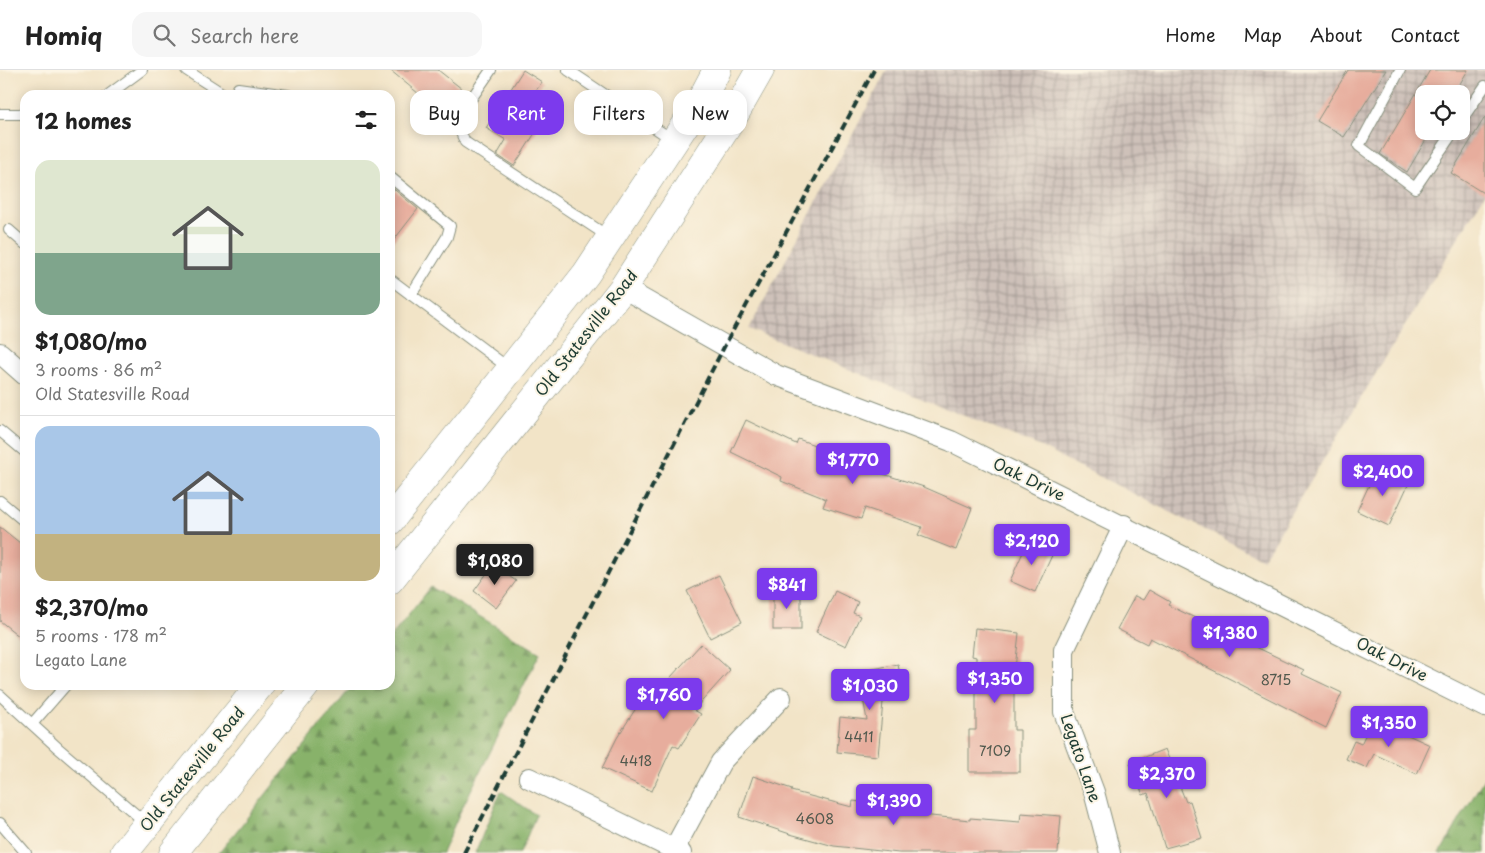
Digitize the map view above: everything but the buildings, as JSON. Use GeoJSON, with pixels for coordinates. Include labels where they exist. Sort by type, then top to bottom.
{"type":"FeatureCollection","features":[{"type":"Feature","properties":{"kind":"main road"},"geometry":{"type":"LineString","coordinates":[[395,515],[586,274],[718,70]]}},
{"type":"Feature","properties":{"kind":"main road","name":"Old Statesville Road"},"geometry":{"type":"LineString","coordinates":[[395,574],[623,288],[732,119],[760,70]]}},
{"type":"Feature","properties":{"kind":"main road","name":"Old Statesville Road"},"geometry":{"type":"LineString","coordinates":[[124,853],[256,690]]}},
{"type":"Feature","properties":{"kind":"main road"},"geometry":{"type":"LineString","coordinates":[[173,853],[302,690]]}},
{"type":"Feature","properties":{"kind":"street","name":"Oak Drive"},"geometry":{"type":"LineString","coordinates":[[623,288],[776,375],[951,441],[1124,525],[1485,707]]}},
{"type":"Feature","properties":{"kind":"street"},"geometry":{"type":"LineString","coordinates":[[0,353],[20,371]]}},
{"type":"Feature","properties":{"kind":"street","name":"Legato Lane"},"geometry":{"type":"LineString","coordinates":[[1110,853],[1094,792],[1064,712],[1064,650],[1124,525]]}},
{"type":"Feature","properties":{"kind":"street"},"geometry":{"type":"LineString","coordinates":[[529,778],[675,852],[721,762],[781,698]]}},
{"type":"Feature","properties":{"kind":"lane"},"geometry":{"type":"LineString","coordinates":[[115,90],[142,70]]}},
{"type":"Feature","properties":{"kind":"lane"},"geometry":{"type":"LineString","coordinates":[[186,70],[217,90]]}},
{"type":"Feature","properties":{"kind":"lane"},"geometry":{"type":"LineString","coordinates":[[491,70],[456,121],[465,142],[610,238]]}},
{"type":"Feature","properties":{"kind":"lane"},"geometry":{"type":"LineString","coordinates":[[568,70],[674,140]]}},
{"type":"Feature","properties":{"kind":"lane"},"geometry":{"type":"LineString","coordinates":[[1400,70],[1359,146],[1415,188],[1448,140]]}},
{"type":"Feature","properties":{"kind":"lane"},"geometry":{"type":"LineString","coordinates":[[1470,108],[1485,86]]}},
{"type":"Feature","properties":{"kind":"lane"},"geometry":{"type":"LineString","coordinates":[[237,90],[238,88],[252,90]]}},
{"type":"Feature","properties":{"kind":"lane"},"geometry":{"type":"LineString","coordinates":[[0,114],[20,114]]}},
{"type":"Feature","properties":{"kind":"lane"},"geometry":{"type":"LineString","coordinates":[[395,181],[450,226],[447,236],[411,295]]}},
{"type":"Feature","properties":{"kind":"lane"},"geometry":{"type":"LineString","coordinates":[[9,230],[20,240]]}},
{"type":"Feature","properties":{"kind":"lane"},"geometry":{"type":"LineString","coordinates":[[395,283],[510,369]]}},
{"type":"Feature","properties":{"kind":"lane"},"geometry":{"type":"LineString","coordinates":[[0,431],[20,448]]}},
{"type":"Feature","properties":{"kind":"lane"},"geometry":{"type":"LineString","coordinates":[[0,502],[20,518]]}},
{"type":"Feature","properties":{"kind":"lane"},"geometry":{"type":"LineString","coordinates":[[32,724],[62,690]]}},
{"type":"Feature","properties":{"kind":"lane"},"geometry":{"type":"LineString","coordinates":[[0,695],[148,824]]}},
{"type":"Feature","properties":{"kind":"lane"},"geometry":{"type":"LineString","coordinates":[[0,823],[26,853]]}},
{"type":"Feature","properties":{"kind":"shaded area"},"geometry":{"type":"Polygon","coordinates":[[[887,70],[1485,70],[1485,194],[1263,559],[1039,446],[749,329],[887,70]]]}},
{"type":"Feature","properties":{"kind":"green space"},"geometry":{"type":"Polygon","coordinates":[[[431,587],[540,653],[460,812],[442,853],[219,853],[349,690],[395,690],[395,632],[431,587]]]}},
{"type":"Feature","properties":{"kind":"green space"},"geometry":{"type":"Polygon","coordinates":[[[1485,777],[1485,853],[1440,853],[1485,777]]]}},
{"type":"Feature","properties":{"kind":"green space"},"geometry":{"type":"Polygon","coordinates":[[[501,791],[536,815],[520,853],[475,853],[501,791]]]}},
{"type":"Feature","properties":{"kind":"railway"},"geometry":{"type":"LineString","coordinates":[[464,853],[724,347],[874,70]]}}]}
